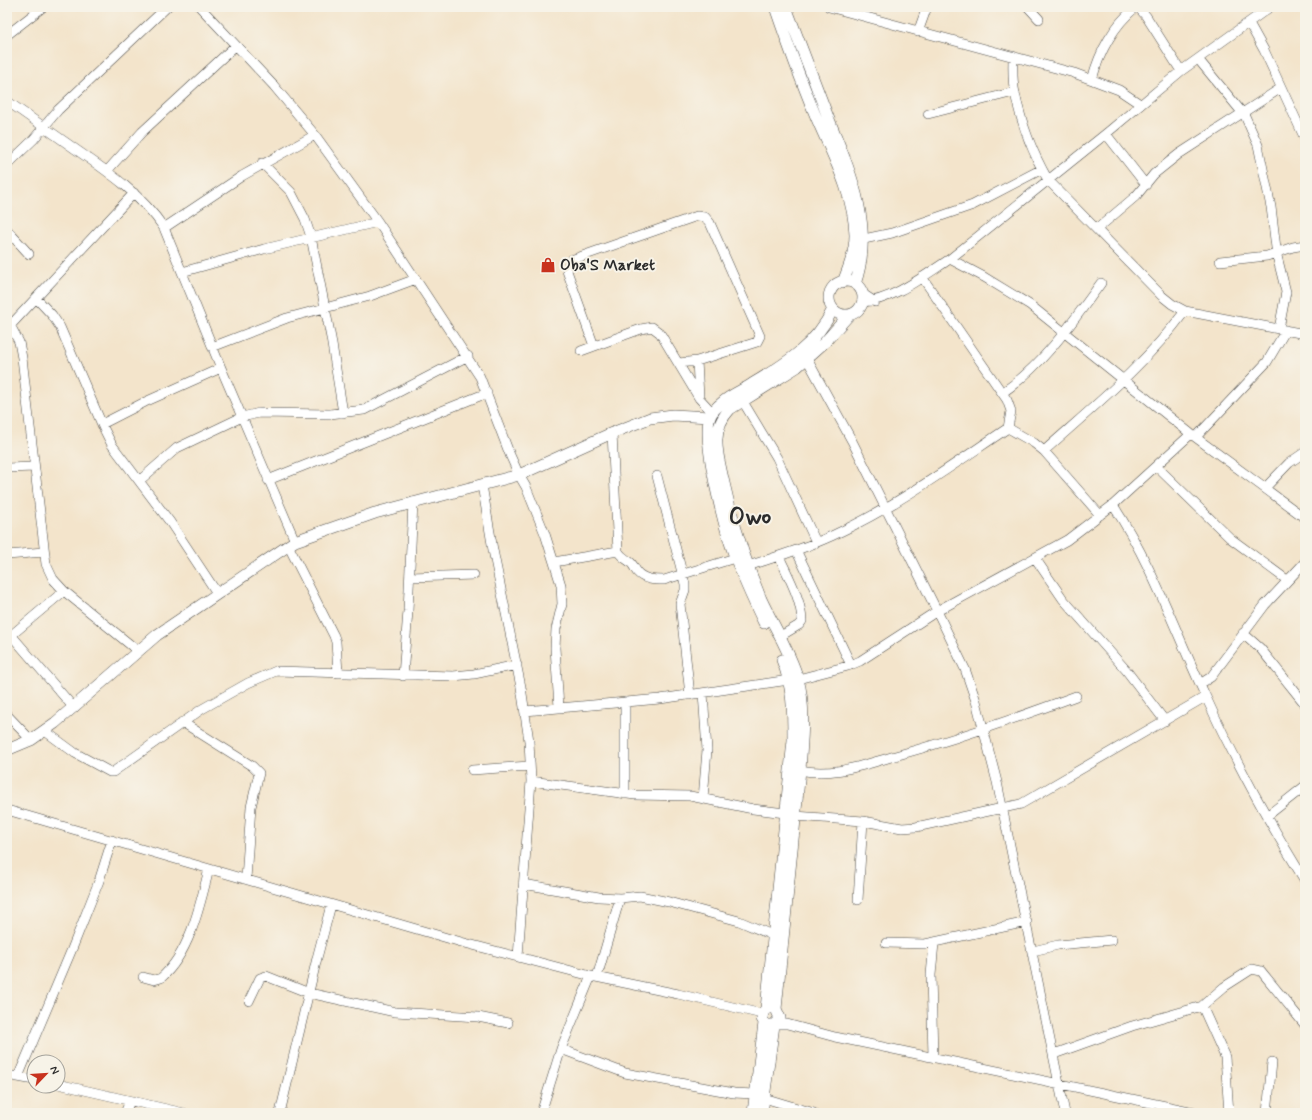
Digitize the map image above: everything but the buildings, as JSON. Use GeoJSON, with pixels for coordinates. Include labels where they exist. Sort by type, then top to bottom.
{"type":"FeatureCollection","features":[{"type":"Feature","properties":{"kind":"main road"},"geometry":{"type":"LineString","coordinates":[[775,7],[814,112],[842,178],[851,210],[855,231],[855,243],[850,264],[843,282]]}},
{"type":"Feature","properties":{"kind":"main road"},"geometry":{"type":"LineString","coordinates":[[753,1113],[759,1096],[773,1018],[790,814],[794,680],[777,649],[735,558],[735,541],[718,461],[716,440],[719,425],[724,416],[742,400],[797,367],[807,359],[848,316],[856,313],[863,298],[855,284],[861,265],[864,239],[861,207],[856,189],[786,7]]}},
{"type":"Feature","properties":{"kind":"main road"},"geometry":{"type":"LineString","coordinates":[[848,316],[840,314],[833,309],[830,301],[830,292],[835,286],[843,282],[855,284]]}},
{"type":"Feature","properties":{"kind":"main road"},"geometry":{"type":"LineString","coordinates":[[773,1018],[772,935],[790,814],[800,770],[802,707],[779,637],[748,566],[735,541],[713,473],[707,438],[711,414],[724,401],[804,350],[827,322],[833,309]]}},
{"type":"Feature","properties":{"kind":"main road"},"geometry":{"type":"LineString","coordinates":[[7,750],[31,740],[44,731],[74,708],[157,635],[292,543],[341,523],[414,502],[519,475],[638,422],[661,416],[711,414]]}},
{"type":"Feature","properties":{"kind":"main road"},"geometry":{"type":"LineString","coordinates":[[759,1096],[762,1113]]}},
{"type":"Feature","properties":{"kind":"street"},"geometry":{"type":"LineString","coordinates":[[7,35],[43,7]]}},
{"type":"Feature","properties":{"kind":"street"},"geometry":{"type":"LineString","coordinates":[[7,165],[44,127],[58,110],[167,7]]}},
{"type":"Feature","properties":{"kind":"street"},"geometry":{"type":"LineString","coordinates":[[200,7],[235,46],[280,92],[315,135],[378,222],[468,356],[487,393],[519,475],[526,487],[543,528],[560,585],[562,604],[556,629],[559,707]]}},
{"type":"Feature","properties":{"kind":"street"},"geometry":{"type":"LineString","coordinates":[[830,7],[918,32],[1013,56],[1092,80],[1120,90],[1140,104]]}},
{"type":"Feature","properties":{"kind":"street"},"geometry":{"type":"LineString","coordinates":[[918,32],[927,7]]}},
{"type":"Feature","properties":{"kind":"street"},"geometry":{"type":"LineString","coordinates":[[1028,7],[1039,19]]}},
{"type":"Feature","properties":{"kind":"street"},"geometry":{"type":"LineString","coordinates":[[863,298],[875,302],[922,278],[950,259],[1106,134],[1181,70],[1270,7]]}},
{"type":"Feature","properties":{"kind":"street"},"geometry":{"type":"LineString","coordinates":[[1092,80],[1097,61],[1105,46],[1126,15],[1139,8],[1181,70]]}},
{"type":"Feature","properties":{"kind":"street"},"geometry":{"type":"LineString","coordinates":[[1249,23],[1264,50],[1305,139]]}},
{"type":"Feature","properties":{"kind":"street"},"geometry":{"type":"LineString","coordinates":[[107,171],[142,132],[235,46]]}},
{"type":"Feature","properties":{"kind":"street"},"geometry":{"type":"LineString","coordinates":[[1013,56],[1014,92],[1020,114],[1042,169],[1048,180],[1162,296],[1172,304],[1185,311],[1305,334]]}},
{"type":"Feature","properties":{"kind":"street"},"geometry":{"type":"LineString","coordinates":[[525,711],[690,695],[794,680],[851,665],[868,656],[937,611],[1067,540],[1113,505],[1156,466],[1194,436],[1267,362],[1282,330],[1286,292],[1277,252],[1271,207],[1258,145],[1250,125],[1242,112],[1198,59]]}},
{"type":"Feature","properties":{"kind":"street"},"geometry":{"type":"LineString","coordinates":[[1097,229],[1136,196],[1154,174],[1179,154],[1281,88]]}},
{"type":"Feature","properties":{"kind":"street"},"geometry":{"type":"LineString","coordinates":[[928,114],[1014,92]]}},
{"type":"Feature","properties":{"kind":"street"},"geometry":{"type":"LineString","coordinates":[[7,101],[107,171],[134,192],[152,210],[164,228],[268,480],[292,543],[334,636],[336,642],[338,673]]}},
{"type":"Feature","properties":{"kind":"street"},"geometry":{"type":"LineString","coordinates":[[1106,134],[1146,185]]}},
{"type":"Feature","properties":{"kind":"street"},"geometry":{"type":"LineString","coordinates":[[164,228],[185,212],[262,163],[315,135]]}},
{"type":"Feature","properties":{"kind":"street"},"geometry":{"type":"LineString","coordinates":[[262,163],[291,192],[305,219],[311,237],[326,308],[343,413]]}},
{"type":"Feature","properties":{"kind":"street"},"geometry":{"type":"LineString","coordinates":[[864,239],[892,233],[973,206],[1042,169]]}},
{"type":"Feature","properties":{"kind":"street"},"geometry":{"type":"LineString","coordinates":[[134,192],[36,298],[8,324],[19,342],[22,358],[46,564],[53,579],[64,591],[138,651]]}},
{"type":"Feature","properties":{"kind":"street"},"geometry":{"type":"LineString","coordinates":[[594,346],[567,271],[571,260],[697,216],[705,217],[710,223],[760,336],[757,342],[697,361],[679,363]]}},
{"type":"Feature","properties":{"kind":"street"},"geometry":{"type":"LineString","coordinates":[[182,272],[311,237],[378,222]]}},
{"type":"Feature","properties":{"kind":"street"},"geometry":{"type":"LineString","coordinates":[[7,230],[29,254]]}},
{"type":"Feature","properties":{"kind":"street"},"geometry":{"type":"LineString","coordinates":[[1220,261],[1252,258],[1305,245]]}},
{"type":"Feature","properties":{"kind":"street"},"geometry":{"type":"LineString","coordinates":[[950,259],[984,277],[1030,305],[1194,436],[1305,518]]}},
{"type":"Feature","properties":{"kind":"street"},"geometry":{"type":"LineString","coordinates":[[748,566],[796,550],[842,532],[918,489],[1008,428],[1011,411],[1007,400],[922,278]]}},
{"type":"Feature","properties":{"kind":"street"},"geometry":{"type":"LineString","coordinates":[[212,347],[269,324],[390,289],[416,279]]}},
{"type":"Feature","properties":{"kind":"street"},"geometry":{"type":"LineString","coordinates":[[1002,394],[1024,377],[1054,345],[1101,283]]}},
{"type":"Feature","properties":{"kind":"street"},"geometry":{"type":"LineString","coordinates":[[36,298],[60,327],[112,445],[170,522],[217,593]]}},
{"type":"Feature","properties":{"kind":"street"},"geometry":{"type":"LineString","coordinates":[[1044,451],[1151,352],[1185,311]]}},
{"type":"Feature","properties":{"kind":"street"},"geometry":{"type":"LineString","coordinates":[[581,351],[641,329],[652,327],[660,333],[699,398],[711,414]]}},
{"type":"Feature","properties":{"kind":"street"},"geometry":{"type":"LineString","coordinates":[[139,481],[177,448],[242,417],[259,413],[274,412],[343,413],[364,410],[468,356]]}},
{"type":"Feature","properties":{"kind":"street"},"geometry":{"type":"LineString","coordinates":[[807,359],[852,441],[965,669],[983,728],[1002,810],[1027,922],[1065,1113]]}},
{"type":"Feature","properties":{"kind":"street"},"geometry":{"type":"LineString","coordinates":[[697,361],[699,398]]}},
{"type":"Feature","properties":{"kind":"street"},"geometry":{"type":"LineString","coordinates":[[102,424],[145,402],[221,368]]}},
{"type":"Feature","properties":{"kind":"street"},"geometry":{"type":"LineString","coordinates":[[268,480],[487,393]]}},
{"type":"Feature","properties":{"kind":"street"},"geometry":{"type":"LineString","coordinates":[[742,400],[777,458],[816,542]]}},
{"type":"Feature","properties":{"kind":"street"},"geometry":{"type":"LineString","coordinates":[[1008,428],[1034,443],[1044,451],[1100,515]]}},
{"type":"Feature","properties":{"kind":"street"},"geometry":{"type":"LineString","coordinates":[[612,433],[618,551],[623,558],[632,564],[639,574],[648,578],[664,580],[735,558]]}},
{"type":"Feature","properties":{"kind":"street"},"geometry":{"type":"LineString","coordinates":[[1264,488],[1289,463],[1305,452]]}},
{"type":"Feature","properties":{"kind":"street"},"geometry":{"type":"LineString","coordinates":[[1156,466],[1230,538],[1287,580]]}},
{"type":"Feature","properties":{"kind":"street"},"geometry":{"type":"LineString","coordinates":[[7,468],[34,467]]}},
{"type":"Feature","properties":{"kind":"street"},"geometry":{"type":"LineString","coordinates":[[657,476],[683,575],[685,590],[680,604],[680,612],[690,695]]}},
{"type":"Feature","properties":{"kind":"street"},"geometry":{"type":"LineString","coordinates":[[482,485],[493,550],[517,664],[525,711],[530,766],[531,781],[518,957]]}},
{"type":"Feature","properties":{"kind":"street"},"geometry":{"type":"LineString","coordinates":[[403,676],[414,502]]}},
{"type":"Feature","properties":{"kind":"street"},"geometry":{"type":"LineString","coordinates":[[1113,505],[1142,554],[1205,697],[1236,758],[1267,816],[1305,881]]}},
{"type":"Feature","properties":{"kind":"street"},"geometry":{"type":"LineString","coordinates":[[796,550],[851,665]]}},
{"type":"Feature","properties":{"kind":"street"},"geometry":{"type":"LineString","coordinates":[[554,562],[618,551]]}},
{"type":"Feature","properties":{"kind":"street"},"geometry":{"type":"LineString","coordinates":[[7,555],[44,552]]}},
{"type":"Feature","properties":{"kind":"street"},"geometry":{"type":"LineString","coordinates":[[779,556],[800,608],[802,621],[799,625],[779,637]]}},
{"type":"Feature","properties":{"kind":"street"},"geometry":{"type":"LineString","coordinates":[[1035,558],[1062,599],[1126,670],[1165,721]]}},
{"type":"Feature","properties":{"kind":"street"},"geometry":{"type":"LineString","coordinates":[[1200,684],[1211,677],[1264,605],[1305,562]]}},
{"type":"Feature","properties":{"kind":"street"},"geometry":{"type":"LineString","coordinates":[[410,576],[474,575]]}},
{"type":"Feature","properties":{"kind":"street"},"geometry":{"type":"LineString","coordinates":[[64,591],[9,637],[74,708]]}},
{"type":"Feature","properties":{"kind":"street"},"geometry":{"type":"LineString","coordinates":[[1243,633],[1260,648],[1305,704]]}},
{"type":"Feature","properties":{"kind":"street"},"geometry":{"type":"LineString","coordinates":[[44,731],[75,753],[110,772],[113,772],[182,722],[222,697],[276,671],[403,676],[474,674],[517,664]]}},
{"type":"Feature","properties":{"kind":"street"},"geometry":{"type":"LineString","coordinates":[[702,693],[707,750],[703,799]]}},
{"type":"Feature","properties":{"kind":"street"},"geometry":{"type":"LineString","coordinates":[[800,770],[813,773],[843,770],[920,749],[1076,696]]}},
{"type":"Feature","properties":{"kind":"street"},"geometry":{"type":"LineString","coordinates":[[531,781],[625,794],[677,795],[753,809],[790,814],[863,821],[902,828],[916,827],[1002,810],[1021,804],[1205,697]]}},
{"type":"Feature","properties":{"kind":"street"},"geometry":{"type":"LineString","coordinates":[[624,702],[626,736],[624,768],[625,794]]}},
{"type":"Feature","properties":{"kind":"street"},"geometry":{"type":"LineString","coordinates":[[7,715],[31,740]]}},
{"type":"Feature","properties":{"kind":"street"},"geometry":{"type":"LineString","coordinates":[[182,722],[252,766],[259,774],[252,807],[246,879]]}},
{"type":"Feature","properties":{"kind":"street"},"geometry":{"type":"LineString","coordinates":[[472,770],[530,766]]}},
{"type":"Feature","properties":{"kind":"street"},"geometry":{"type":"LineString","coordinates":[[1267,816],[1305,786]]}},
{"type":"Feature","properties":{"kind":"street"},"geometry":{"type":"LineString","coordinates":[[7,810],[331,905],[518,957],[773,1018],[835,1037],[1193,1112]]}},
{"type":"Feature","properties":{"kind":"street"},"geometry":{"type":"LineString","coordinates":[[858,900],[863,821]]}},
{"type":"Feature","properties":{"kind":"street"},"geometry":{"type":"LineString","coordinates":[[18,1077],[99,881],[112,840]]}},
{"type":"Feature","properties":{"kind":"street"},"geometry":{"type":"LineString","coordinates":[[143,977],[154,980],[161,978],[184,949],[198,912],[209,869]]}},
{"type":"Feature","properties":{"kind":"street"},"geometry":{"type":"LineString","coordinates":[[523,884],[599,897],[620,898],[640,896],[669,902],[739,921],[772,935]]}},
{"type":"Feature","properties":{"kind":"street"},"geometry":{"type":"LineString","coordinates":[[541,1113],[562,1049],[594,976],[620,898]]}},
{"type":"Feature","properties":{"kind":"street"},"geometry":{"type":"LineString","coordinates":[[280,1113],[331,905]]}},
{"type":"Feature","properties":{"kind":"street"},"geometry":{"type":"LineString","coordinates":[[886,944],[934,943],[1027,922]]}},
{"type":"Feature","properties":{"kind":"street"},"geometry":{"type":"LineString","coordinates":[[1033,951],[1058,945],[1112,940]]}},
{"type":"Feature","properties":{"kind":"street"},"geometry":{"type":"LineString","coordinates":[[933,1057],[931,975],[934,943]]}},
{"type":"Feature","properties":{"kind":"street"},"geometry":{"type":"LineString","coordinates":[[1054,1054],[1132,1026],[1202,1006],[1224,987],[1248,971],[1256,969],[1261,971],[1305,1025]]}},
{"type":"Feature","properties":{"kind":"street"},"geometry":{"type":"LineString","coordinates":[[249,1001],[260,978],[263,976],[309,994],[395,1012],[478,1017],[508,1023]]}},
{"type":"Feature","properties":{"kind":"street"},"geometry":{"type":"LineString","coordinates":[[1202,1006],[1224,1057],[1229,1113]]}},
{"type":"Feature","properties":{"kind":"street"},"geometry":{"type":"LineString","coordinates":[[562,1049],[626,1073],[734,1093],[759,1096],[814,1113]]}},
{"type":"Feature","properties":{"kind":"street"},"geometry":{"type":"LineString","coordinates":[[1267,1113],[1272,1062]]}},
{"type":"Feature","properties":{"kind":"street"},"geometry":{"type":"LineString","coordinates":[[7,1075],[26,1078]]}},
{"type":"Feature","properties":{"kind":"street"},"geometry":{"type":"LineString","coordinates":[[66,1086],[179,1112]]}},
{"type":"Feature","properties":{"kind":"street"},"geometry":{"type":"LineString","coordinates":[[125,1113],[130,1101]]}},
{"type":"Feature","properties":{"kind":"place","name":"Oba'S Market"},"geometry":{"type":"Point","coordinates":[548,265]}},
{"type":"Feature","properties":{"kind":"district","name":"Owo"},"geometry":{"type":"Point","coordinates":[750,517]}}]}
